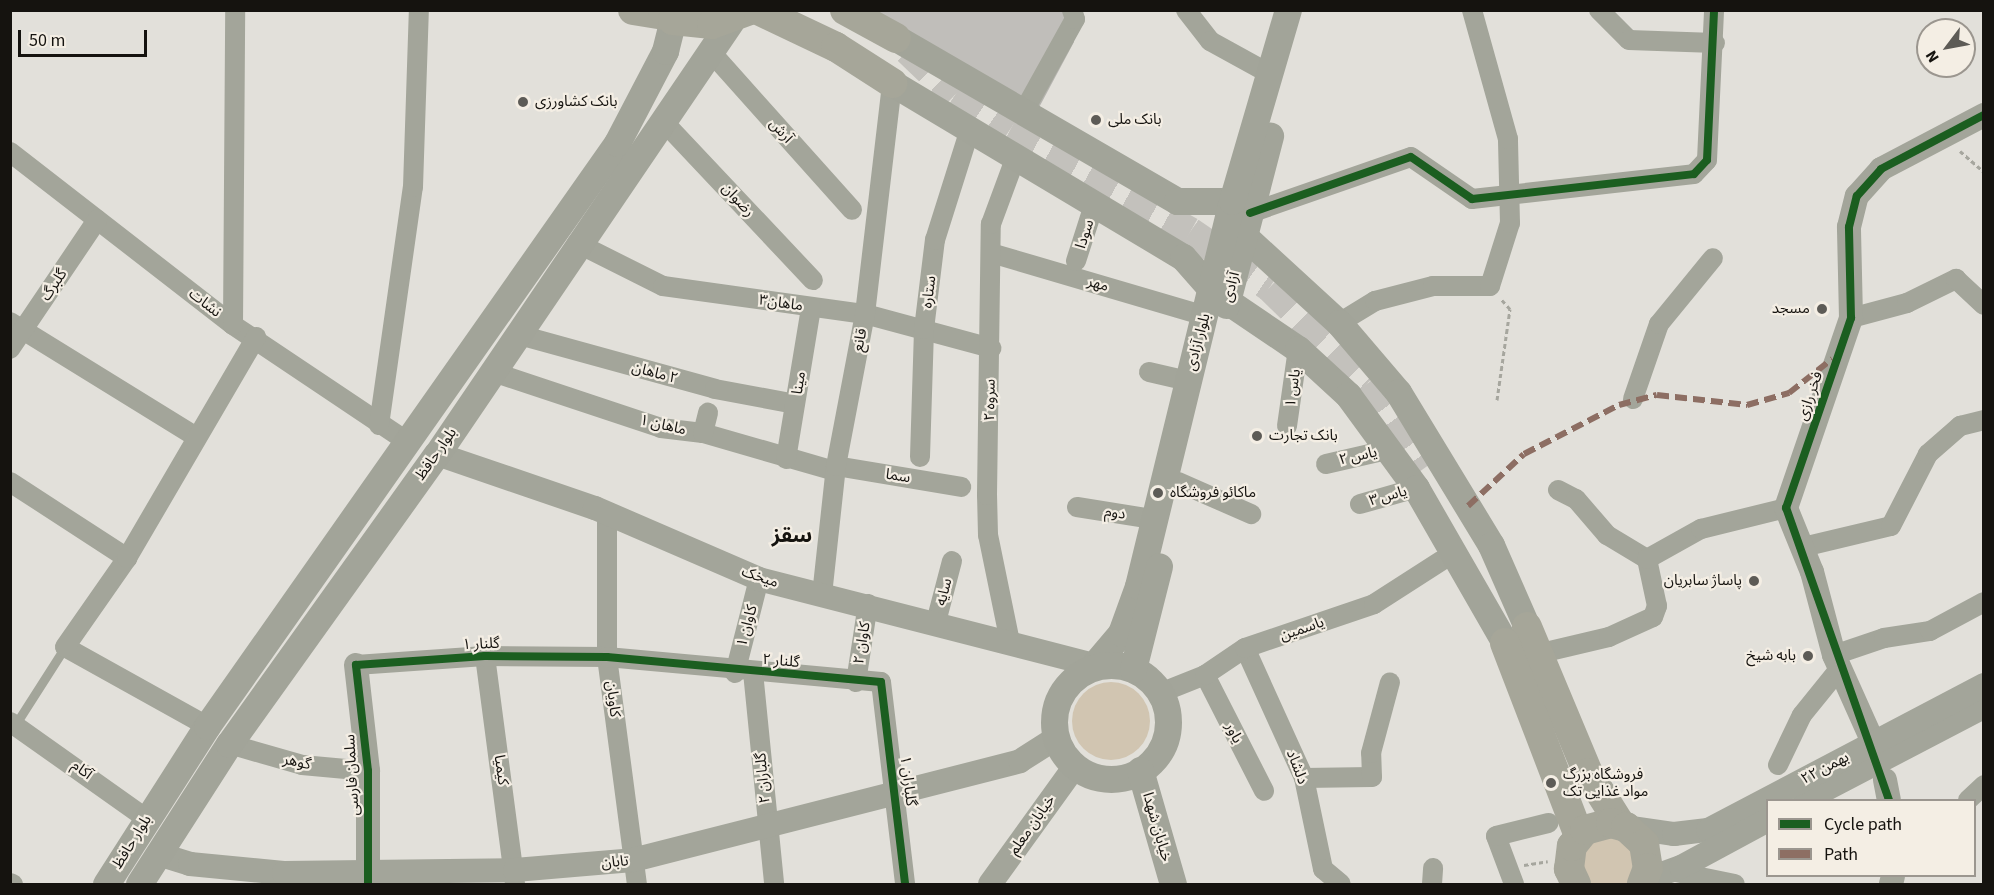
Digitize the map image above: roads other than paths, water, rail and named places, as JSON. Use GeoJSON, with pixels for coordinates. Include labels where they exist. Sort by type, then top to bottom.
{"type":"FeatureCollection","features":[{"type":"Feature","properties":{"kind":"main road"},"geometry":{"type":"LineString","coordinates":[[633,10],[667,15],[746,14],[836,47],[1093,208],[1183,257],[1220,296],[1298,350],[1348,395],[1391,449],[1523,641],[1588,772],[1623,826],[1644,844],[1653,878]]}},
{"type":"Feature","properties":{"kind":"main road"},"geometry":{"type":"LineString","coordinates":[[845,10],[1177,201],[1242,216],[1339,322],[1398,392],[1491,545],[1523,641],[1579,836]]}},
{"type":"Feature","properties":{"kind":"main road","name":"بلوار آزادی"},"geometry":{"type":"LineString","coordinates":[[1094,665],[1121,633],[1153,519],[1204,316],[1220,296],[1242,216],[1270,74],[1288,10]]}},
{"type":"Feature","properties":{"kind":"main road","name":"آزادی"},"geometry":{"type":"LineString","coordinates":[[1132,669],[1146,635],[1220,296],[1305,10]]}},
{"type":"Feature","properties":{"kind":"main road","name":"بلوار حافظ"},"geometry":{"type":"LineString","coordinates":[[139,885],[229,744],[438,454],[577,243],[710,51],[746,14]]}},
{"type":"Feature","properties":{"kind":"main road","name":"بلوار حافظ"},"geometry":{"type":"LineString","coordinates":[[106,885],[207,726],[617,142],[665,51],[667,15]]}},
{"type":"Feature","properties":{"kind":"main road"},"geometry":{"type":"LineString","coordinates":[[1094,665],[1132,669],[1160,693],[1167,727],[1163,744],[1140,771],[1107,778],[1075,766],[1056,738],[1056,704],[1064,689],[1094,665]]}},
{"type":"Feature","properties":{"kind":"main road","name":"خیابان شهدا"},"geometry":{"type":"LineString","coordinates":[[1140,771],[1173,885]]}},
{"type":"Feature","properties":{"kind":"main road"},"geometry":{"type":"LineString","coordinates":[[1576,885],[1569,857],[1579,836],[1593,826],[1623,826]]}},
{"type":"Feature","properties":{"kind":"street"},"geometry":{"type":"LineString","coordinates":[[233,325],[235,10]]}},
{"type":"Feature","properties":{"kind":"street"},"geometry":{"type":"LineString","coordinates":[[379,425],[413,187],[419,10]]}},
{"type":"Feature","properties":{"kind":"street"},"geometry":{"type":"LineString","coordinates":[[1024,111],[1075,19],[1072,10]]}},
{"type":"Feature","properties":{"kind":"street"},"geometry":{"type":"LineString","coordinates":[[1186,10],[1210,41],[1270,74]]}},
{"type":"Feature","properties":{"kind":"street"},"geometry":{"type":"LineString","coordinates":[[1339,322],[1375,302],[1433,286],[1490,286],[1510,223],[1509,139],[1473,10]]}},
{"type":"Feature","properties":{"kind":"street"},"geometry":{"type":"LineString","coordinates":[[1599,10],[1629,40],[1715,43]]}},
{"type":"Feature","properties":{"kind":"street"},"geometry":{"type":"LineString","coordinates":[[1242,216],[1412,157],[1472,199],[1511,197],[1702,170],[1715,43],[1714,10]]}},
{"type":"Feature","properties":{"kind":"street","name":"آرش"},"geometry":{"type":"LineString","coordinates":[[710,51],[852,210]]}},
{"type":"Feature","properties":{"kind":"street","name":"قانع"},"geometry":{"type":"LineString","coordinates":[[822,595],[836,468],[865,314],[892,83]]}},
{"type":"Feature","properties":{"kind":"street","name":"فخر رازی"},"geometry":{"type":"LineString","coordinates":[[1786,508],[1851,318],[1850,227],[1857,196],[1881,169],[1945,138],[1983,115]]}},
{"type":"Feature","properties":{"kind":"street","name":"رضوان"},"geometry":{"type":"LineString","coordinates":[[662,120],[813,280]]}},
{"type":"Feature","properties":{"kind":"street","name":"ستاره"},"geometry":{"type":"LineString","coordinates":[[920,457],[924,329],[935,240],[969,132]]}},
{"type":"Feature","properties":{"kind":"street","name":"نشات"},"geometry":{"type":"LineString","coordinates":[[10,152],[233,325],[256,337],[379,425],[408,442]]}},
{"type":"Feature","properties":{"kind":"street","name":"سروه ۲"},"geometry":{"type":"LineString","coordinates":[[1010,642],[988,534],[991,224],[1015,159]]}},
{"type":"Feature","properties":{"kind":"street","name":"سودا"},"geometry":{"type":"LineString","coordinates":[[1076,261],[1093,208]]}},
{"type":"Feature","properties":{"kind":"street","name":"گلبرگ"},"geometry":{"type":"LineString","coordinates":[[10,349],[17,326],[97,220]]}},
{"type":"Feature","properties":{"kind":"street","name":"ماهان۳"},"geometry":{"type":"LineString","coordinates":[[577,243],[663,286],[865,314],[991,348]]}},
{"type":"Feature","properties":{"kind":"street","name":"مهر"},"geometry":{"type":"LineString","coordinates":[[991,253],[1204,316]]}},
{"type":"Feature","properties":{"kind":"street"},"geometry":{"type":"LineString","coordinates":[[1633,399],[1659,324],[1713,258]]}},
{"type":"Feature","properties":{"kind":"street"},"geometry":{"type":"LineString","coordinates":[[1851,318],[1907,303],[1956,279],[1983,305]]}},
{"type":"Feature","properties":{"kind":"street","name":"مینا"},"geometry":{"type":"LineString","coordinates":[[786,459],[811,308]]}},
{"type":"Feature","properties":{"kind":"street"},"geometry":{"type":"LineString","coordinates":[[17,326],[195,437]]}},
{"type":"Feature","properties":{"kind":"street","name":"٢ ماهان"},"geometry":{"type":"LineString","coordinates":[[516,334],[715,389],[795,405]]}},
{"type":"Feature","properties":{"kind":"street"},"geometry":{"type":"LineString","coordinates":[[207,726],[65,647],[127,558],[195,437],[256,337]]}},
{"type":"Feature","properties":{"kind":"street","name":"یاس ۱"},"geometry":{"type":"LineString","coordinates":[[1287,426],[1298,350]]}},
{"type":"Feature","properties":{"kind":"street","name":"ماهان ۱"},"geometry":{"type":"LineString","coordinates":[[493,372],[661,428],[703,433],[786,459],[836,468]]}},
{"type":"Feature","properties":{"kind":"street"},"geometry":{"type":"LineString","coordinates":[[1149,372],[1188,381]]}},
{"type":"Feature","properties":{"kind":"street"},"geometry":{"type":"LineString","coordinates":[[703,433],[708,413]]}},
{"type":"Feature","properties":{"kind":"street"},"geometry":{"type":"LineString","coordinates":[[1803,547],[1891,526],[1928,454],[1960,426],[1983,420]]}},
{"type":"Feature","properties":{"kind":"street","name":"یاس ۲"},"geometry":{"type":"LineString","coordinates":[[1326,464],[1391,449]]}},
{"type":"Feature","properties":{"kind":"street","name":"میخک"},"geometry":{"type":"LineString","coordinates":[[438,454],[607,512],[759,579],[868,604],[1094,665]]}},
{"type":"Feature","properties":{"kind":"street","name":"سما"},"geometry":{"type":"LineString","coordinates":[[836,468],[961,487]]}},
{"type":"Feature","properties":{"kind":"street"},"geometry":{"type":"LineString","coordinates":[[10,482],[127,558]]}},
{"type":"Feature","properties":{"kind":"street"},"geometry":{"type":"LineString","coordinates":[[1178,482],[1251,514]]}},
{"type":"Feature","properties":{"kind":"street","name":"یاس ۳"},"geometry":{"type":"LineString","coordinates":[[1360,504],[1416,488]]}},
{"type":"Feature","properties":{"kind":"street"},"geometry":{"type":"LineString","coordinates":[[1523,641],[1609,637],[1653,617],[1657,606],[1647,559],[1614,540],[1576,499],[1558,490]]}},
{"type":"Feature","properties":{"kind":"street","name":"دوم"},"geometry":{"type":"LineString","coordinates":[[1077,507],[1153,519]]}},
{"type":"Feature","properties":{"kind":"street"},"geometry":{"type":"LineString","coordinates":[[1647,559],[1701,529],[1786,508],[1803,547],[1837,662],[1872,740]]}},
{"type":"Feature","properties":{"kind":"street","name":"کاویان"},"geometry":{"type":"LineString","coordinates":[[607,512],[607,657],[637,885]]}},
{"type":"Feature","properties":{"kind":"street","name":"سایه"},"geometry":{"type":"LineString","coordinates":[[936,622],[952,561]]}},
{"type":"Feature","properties":{"kind":"street","name":"یاسمین"},"geometry":{"type":"LineString","coordinates":[[1160,693],[1205,675],[1245,648],[1374,604],[1441,561]]}},
{"type":"Feature","properties":{"kind":"street","name":"کاوان ۱"},"geometry":{"type":"LineString","coordinates":[[744,672],[759,579]]}},
{"type":"Feature","properties":{"kind":"street"},"geometry":{"type":"LineString","coordinates":[[1778,765],[1802,715],[1837,662],[1930,631],[1983,602]]}},
{"type":"Feature","properties":{"kind":"street","name":"کاوان ۲"},"geometry":{"type":"LineString","coordinates":[[856,682],[868,604]]}},
{"type":"Feature","properties":{"kind":"street","name":"دلشاد"},"geometry":{"type":"LineString","coordinates":[[1245,648],[1304,778],[1323,869],[1341,885]]}},
{"type":"Feature","properties":{"kind":"street","name":"گلنار ۱"},"geometry":{"type":"LineString","coordinates":[[356,665],[485,656],[607,657]]}},
{"type":"Feature","properties":{"kind":"street","name":"کیمیا"},"geometry":{"type":"LineString","coordinates":[[485,656],[515,877]]}},
{"type":"Feature","properties":{"kind":"street","name":"گلنار ۲"},"geometry":{"type":"LineString","coordinates":[[607,657],[744,672],[856,682],[881,682]]}},
{"type":"Feature","properties":{"kind":"street","name":"سلمان فارسی"},"geometry":{"type":"LineString","coordinates":[[356,665],[368,771],[368,879]]}},
{"type":"Feature","properties":{"kind":"street","name":"گلباران ۲"},"geometry":{"type":"LineString","coordinates":[[744,672],[768,828],[774,885]]}},
{"type":"Feature","properties":{"kind":"street","name":"یاور"},"geometry":{"type":"LineString","coordinates":[[1205,675],[1264,791]]}},
{"type":"Feature","properties":{"kind":"street","name":"گلباران ۱"},"geometry":{"type":"LineString","coordinates":[[881,682],[897,790],[905,885]]}},
{"type":"Feature","properties":{"kind":"street"},"geometry":{"type":"LineString","coordinates":[[1304,778],[1372,777],[1371,753],[1390,682]]}},
{"type":"Feature","properties":{"kind":"street","name":"۲۲ بهمن"},"geometry":{"type":"LineString","coordinates":[[1766,799],[1983,685]]}},
{"type":"Feature","properties":{"kind":"street","name":"۲۲ بهمن"},"geometry":{"type":"LineString","coordinates":[[1809,799],[1983,707]]}},
{"type":"Feature","properties":{"kind":"street","name":"آکام"},"geometry":{"type":"LineString","coordinates":[[14,722],[147,819]]}},
{"type":"Feature","properties":{"kind":"street","name":"تابان"},"geometry":{"type":"LineString","coordinates":[[158,854],[190,864],[368,879],[515,877],[633,860],[768,828],[897,790],[1020,761],[1056,738]]}},
{"type":"Feature","properties":{"kind":"street","name":"گوهر"},"geometry":{"type":"LineString","coordinates":[[229,744],[302,765],[368,771]]}},
{"type":"Feature","properties":{"kind":"street","name":"خیابان معلم"},"geometry":{"type":"LineString","coordinates":[[990,885],[1075,766]]}},
{"type":"Feature","properties":{"kind":"street"},"geometry":{"type":"LineString","coordinates":[[1970,799],[1983,785]]}},
{"type":"Feature","properties":{"kind":"street","name":"۲۲ بهمن"},"geometry":{"type":"LineString","coordinates":[[1623,826],[1674,834],[1708,830],[1766,799]]}},
{"type":"Feature","properties":{"kind":"street"},"geometry":{"type":"LineString","coordinates":[[1653,878],[1765,822]]}},
{"type":"Feature","properties":{"kind":"street"},"geometry":{"type":"LineString","coordinates":[[1509,876],[1496,836],[1548,823]]}},
{"type":"Feature","properties":{"kind":"street"},"geometry":{"type":"LineString","coordinates":[[1893,885],[1906,877]]}},
{"type":"Feature","properties":{"kind":"street"},"geometry":{"type":"LineString","coordinates":[[1653,878],[1735,885]]}},
{"type":"Feature","properties":{"kind":"lane"},"geometry":{"type":"LineString","coordinates":[[14,722],[65,647]]}},
{"type":"Feature","properties":{"kind":"tunnel"},"geometry":{"type":"LineString","coordinates":[[908,50],[955,95],[1009,132],[1190,232],[1270,287],[1368,383],[1428,466]]}},
{"type":"Feature","properties":{"kind":"place","name":"بانک کشاورزی"},"geometry":{"type":"Point","coordinates":[523,102]}},
{"type":"Feature","properties":{"kind":"place","name":"بانک ملی"},"geometry":{"type":"Point","coordinates":[1096,120]}},
{"type":"Feature","properties":{"kind":"place","name":"مسجد"},"geometry":{"type":"Point","coordinates":[1822,309]}},
{"type":"Feature","properties":{"kind":"place","name":"بانک تجارت"},"geometry":{"type":"Point","coordinates":[1257,436]}},
{"type":"Feature","properties":{"kind":"place","name":"ماکائو فروشگاه"},"geometry":{"type":"Point","coordinates":[1158,493]}},
{"type":"Feature","properties":{"kind":"place","name":"پاساژ سابریان"},"geometry":{"type":"Point","coordinates":[1754,581]}},
{"type":"Feature","properties":{"kind":"place","name":"بابه شیخ"},"geometry":{"type":"Point","coordinates":[1808,656]}},
{"type":"Feature","properties":{"kind":"place","name":"فروشگاه بزرگ مواد غذایی تک"},"geometry":{"type":"Point","coordinates":[1551,783]}},
{"type":"Feature","properties":{"kind":"district","name":"سقز"},"geometry":{"type":"Point","coordinates":[792,535]}}]}
